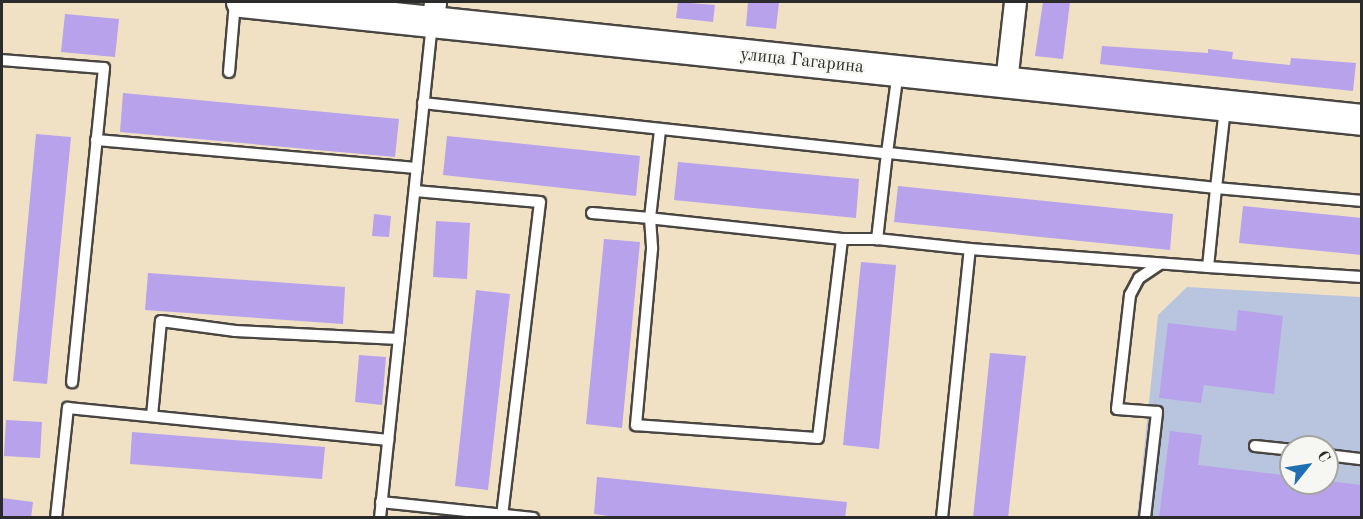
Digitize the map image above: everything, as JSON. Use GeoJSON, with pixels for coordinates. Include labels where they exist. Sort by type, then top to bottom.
{"type":"FeatureCollection","features":[{"type":"Feature","properties":{"kind":"main road","name":"улица Гагарина"},"geometry":{"type":"LineString","coordinates":[[242,2],[434,12],[898,71],[1362,120]]}},
{"type":"Feature","properties":{"kind":"street"},"geometry":{"type":"LineString","coordinates":[[1005,82],[1015,2]]}},
{"type":"Feature","properties":{"kind":"lane"},"geometry":{"type":"LineString","coordinates":[[229,72],[235,2]]}},
{"type":"Feature","properties":{"kind":"lane"},"geometry":{"type":"LineString","coordinates":[[380,518],[434,12]]}},
{"type":"Feature","properties":{"kind":"lane"},"geometry":{"type":"LineString","coordinates":[[2,60],[104,68],[72,382]]}},
{"type":"Feature","properties":{"kind":"lane"},"geometry":{"type":"LineString","coordinates":[[877,239],[898,71]]}},
{"type":"Feature","properties":{"kind":"lane"},"geometry":{"type":"LineString","coordinates":[[423,103],[660,130],[1362,201]]}},
{"type":"Feature","properties":{"kind":"lane"},"geometry":{"type":"LineString","coordinates":[[1208,267],[1225,105]]}},
{"type":"Feature","properties":{"kind":"lane"},"geometry":{"type":"LineString","coordinates":[[660,130],[650,218],[652,249],[636,425],[818,438],[842,239]]}},
{"type":"Feature","properties":{"kind":"lane"},"geometry":{"type":"LineString","coordinates":[[96,140],[417,168]]}},
{"type":"Feature","properties":{"kind":"lane"},"geometry":{"type":"LineString","coordinates":[[415,191],[540,202],[502,514]]}},
{"type":"Feature","properties":{"kind":"lane"},"geometry":{"type":"LineString","coordinates":[[592,213],[842,239],[877,239],[1160,264],[1362,277]]}},
{"type":"Feature","properties":{"kind":"lane"},"geometry":{"type":"LineString","coordinates":[[942,518],[970,249]]}},
{"type":"Feature","properties":{"kind":"lane"},"geometry":{"type":"LineString","coordinates":[[1145,518],[1157,412],[1117,409],[1130,295],[1139,278],[1160,264]]}},
{"type":"Feature","properties":{"kind":"lane"},"geometry":{"type":"LineString","coordinates":[[152,416],[161,321],[235,331],[399,339]]}},
{"type":"Feature","properties":{"kind":"lane"},"geometry":{"type":"LineString","coordinates":[[56,518],[68,408],[388,440]]}},
{"type":"Feature","properties":{"kind":"lane"},"geometry":{"type":"LineString","coordinates":[[1255,446],[1279,449]]}},
{"type":"Feature","properties":{"kind":"lane"},"geometry":{"type":"LineString","coordinates":[[1339,456],[1362,459]]}},
{"type":"Feature","properties":{"kind":"lane"},"geometry":{"type":"LineString","coordinates":[[381,502],[472,514],[502,514],[533,518]]}},
{"type":"Feature","properties":{"kind":"shaded area"},"geometry":{"type":"Polygon","coordinates":[[[1187,287],[1361,297],[1361,517],[1137,518],[1158,315],[1187,287]]]}},
{"type":"Feature","properties":{"kind":"building"},"geometry":{"type":"Polygon","coordinates":[[[678,2],[715,5],[713,22],[676,18],[678,2]]]}},
{"type":"Feature","properties":{"kind":"building"},"geometry":{"type":"Polygon","coordinates":[[[748,2],[779,2],[776,29],[746,26],[748,2]]]}},
{"type":"Feature","properties":{"kind":"building"},"geometry":{"type":"Polygon","coordinates":[[[1043,2],[1070,2],[1063,59],[1035,56],[1043,2]]]}},
{"type":"Feature","properties":{"kind":"building"},"geometry":{"type":"Polygon","coordinates":[[[65,14],[119,19],[115,57],[61,52],[65,14]]]}},
{"type":"Feature","properties":{"kind":"building"},"geometry":{"type":"Polygon","coordinates":[[[1102,46],[1208,53],[1208,49],[1233,52],[1232,59],[1290,65],[1291,58],[1356,63],[1353,91],[1100,64],[1102,46]]]}},
{"type":"Feature","properties":{"kind":"building"},"geometry":{"type":"Polygon","coordinates":[[[123,93],[399,119],[395,157],[120,132],[123,93]]]}},
{"type":"Feature","properties":{"kind":"building"},"geometry":{"type":"Polygon","coordinates":[[[36,134],[71,137],[47,384],[13,381],[36,134]]]}},
{"type":"Feature","properties":{"kind":"building"},"geometry":{"type":"Polygon","coordinates":[[[447,136],[640,156],[636,196],[443,175],[447,136]]]}},
{"type":"Feature","properties":{"kind":"building"},"geometry":{"type":"Polygon","coordinates":[[[678,162],[859,179],[856,218],[674,200],[678,162]]]}},
{"type":"Feature","properties":{"kind":"building"},"geometry":{"type":"Polygon","coordinates":[[[898,186],[1173,214],[1170,250],[894,222],[898,186]]]}},
{"type":"Feature","properties":{"kind":"building"},"geometry":{"type":"Polygon","coordinates":[[[1243,206],[1362,218],[1362,255],[1239,243],[1243,206]]]}},
{"type":"Feature","properties":{"kind":"building"},"geometry":{"type":"Polygon","coordinates":[[[374,214],[391,216],[389,237],[372,236],[374,214]]]}},
{"type":"Feature","properties":{"kind":"building"},"geometry":{"type":"Polygon","coordinates":[[[436,221],[470,223],[467,279],[433,277],[436,221]]]}},
{"type":"Feature","properties":{"kind":"building"},"geometry":{"type":"Polygon","coordinates":[[[604,239],[640,242],[622,428],[586,424],[604,239]]]}},
{"type":"Feature","properties":{"kind":"building"},"geometry":{"type":"Polygon","coordinates":[[[861,262],[896,265],[879,449],[843,445],[861,262]]]}},
{"type":"Feature","properties":{"kind":"building"},"geometry":{"type":"Polygon","coordinates":[[[148,273],[345,287],[343,324],[145,310],[148,273]]]}},
{"type":"Feature","properties":{"kind":"building"},"geometry":{"type":"Polygon","coordinates":[[[476,290],[510,294],[488,490],[455,486],[476,290]]]}},
{"type":"Feature","properties":{"kind":"building"},"geometry":{"type":"Polygon","coordinates":[[[1238,310],[1283,316],[1274,394],[1204,385],[1201,403],[1159,398],[1168,323],[1236,331],[1238,310]]]}},
{"type":"Feature","properties":{"kind":"building"},"geometry":{"type":"Polygon","coordinates":[[[990,353],[1026,356],[1008,518],[973,518],[990,353]]]}},
{"type":"Feature","properties":{"kind":"building"},"geometry":{"type":"Polygon","coordinates":[[[359,355],[386,357],[382,405],[355,402],[359,355]]]}},
{"type":"Feature","properties":{"kind":"building"},"geometry":{"type":"Polygon","coordinates":[[[6,420],[42,422],[40,458],[4,456],[6,420]]]}},
{"type":"Feature","properties":{"kind":"building"},"geometry":{"type":"Polygon","coordinates":[[[1170,431],[1202,435],[1198,465],[1279,475],[1279,495],[1339,495],[1339,482],[1362,485],[1362,518],[1159,518],[1170,431]]]}},
{"type":"Feature","properties":{"kind":"building"},"geometry":{"type":"Polygon","coordinates":[[[132,432],[325,447],[322,479],[130,464],[132,432]]]}},
{"type":"Feature","properties":{"kind":"building"},"geometry":{"type":"Polygon","coordinates":[[[597,477],[847,502],[845,518],[623,518],[594,514],[597,477]]]}},
{"type":"Feature","properties":{"kind":"building"},"geometry":{"type":"Polygon","coordinates":[[[2,498],[33,502],[31,518],[2,518],[2,498]]]}}]}
